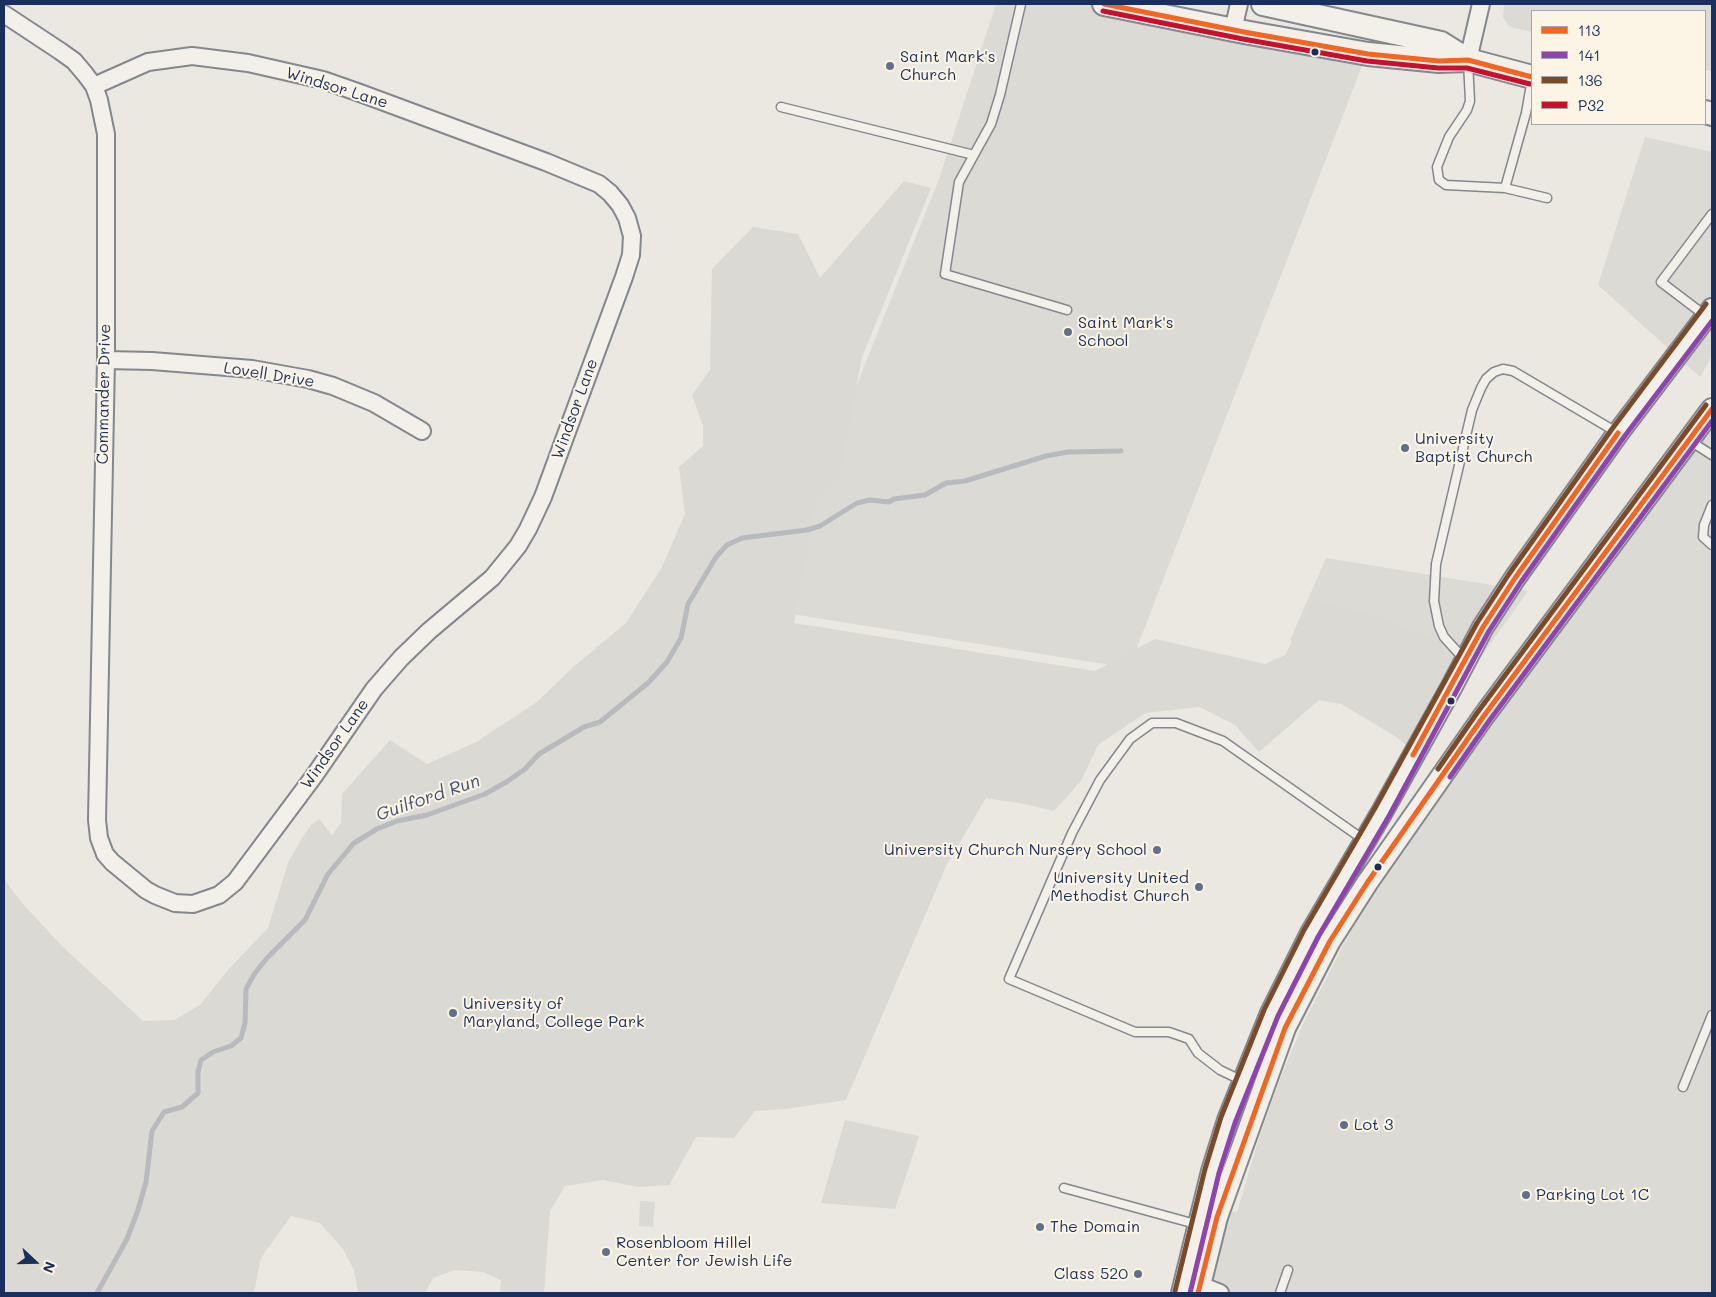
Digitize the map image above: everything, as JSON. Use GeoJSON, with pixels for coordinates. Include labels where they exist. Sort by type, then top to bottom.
{"type":"FeatureCollection","features":[{"type":"Feature","properties":{"kind":"main road"},"geometry":{"type":"LineString","coordinates":[[1104,4],[1233,30],[1368,54],[1439,61],[1468,60]]}},
{"type":"Feature","properties":{"kind":"main road"},"geometry":{"type":"LineString","coordinates":[[1263,4],[1440,43],[1468,60],[1531,77]]}},
{"type":"Feature","properties":{"kind":"street"},"geometry":{"type":"LineString","coordinates":[[1233,30],[1239,4]]}},
{"type":"Feature","properties":{"kind":"street"},"geometry":{"type":"LineString","coordinates":[[1468,60],[1481,4]]}},
{"type":"Feature","properties":{"kind":"street","name":"Commander Drive"},"geometry":{"type":"LineString","coordinates":[[4,14],[74,61],[86,74],[94,86],[103,115],[106,134],[106,360],[97,820]]}},
{"type":"Feature","properties":{"kind":"street","name":"Windsor Lane"},"geometry":{"type":"LineString","coordinates":[[94,86],[148,62],[192,56],[248,63],[323,80],[360,92],[599,184],[615,197],[624,211],[631,231],[632,246],[624,277],[543,497],[528,529],[508,559],[492,578],[429,631],[401,658],[374,689],[314,776],[235,882],[219,894],[193,904],[175,903],[155,895],[112,862],[102,846],[97,830],[97,820]]}},
{"type":"Feature","properties":{"kind":"street"},"geometry":{"type":"LineString","coordinates":[[1182,1293],[1212,1171],[1228,1120],[1271,1014],[1311,933],[1451,688],[1483,627],[1515,578],[1618,433],[1709,313]]}},
{"type":"Feature","properties":{"kind":"street","name":"Lovell Drive"},"geometry":{"type":"LineString","coordinates":[[106,360],[152,361],[252,369],[308,379],[333,386],[374,403],[422,431]]}},
{"type":"Feature","properties":{"kind":"street"},"geometry":{"type":"LineString","coordinates":[[1220,1293],[1199,1289],[1217,1217],[1285,1028],[1330,941],[1367,883],[1483,717],[1712,409]]}},
{"type":"Feature","properties":{"kind":"lane"},"geometry":{"type":"LineString","coordinates":[[1021,4],[1000,96],[991,124],[959,182],[945,274],[1067,310]]}},
{"type":"Feature","properties":{"kind":"lane"},"geometry":{"type":"LineString","coordinates":[[1468,60],[1470,101],[1467,110],[1449,137],[1437,166],[1439,180],[1446,185],[1505,188],[1547,198]]}},
{"type":"Feature","properties":{"kind":"lane"},"geometry":{"type":"LineString","coordinates":[[1505,188],[1526,113],[1531,83]]}},
{"type":"Feature","properties":{"kind":"lane"},"geometry":{"type":"LineString","coordinates":[[781,107],[974,155]]}},
{"type":"Feature","properties":{"kind":"lane"},"geometry":{"type":"LineString","coordinates":[[1709,313],[1661,282],[1712,214]]}},
{"type":"Feature","properties":{"kind":"lane"},"geometry":{"type":"LineString","coordinates":[[1465,660],[1444,638],[1438,626],[1434,601],[1436,564],[1472,410],[1486,379],[1494,372],[1503,369],[1513,371],[1618,433]]}},
{"type":"Feature","properties":{"kind":"lane"},"geometry":{"type":"LineString","coordinates":[[1689,440],[1712,454]]}},
{"type":"Feature","properties":{"kind":"lane"},"geometry":{"type":"LineString","coordinates":[[1712,505],[1704,525],[1703,537],[1712,545]]}},
{"type":"Feature","properties":{"kind":"lane"},"geometry":{"type":"LineString","coordinates":[[1263,1089],[1220,1070],[1198,1053],[1188,1039],[1169,1032],[1135,1032],[1009,980],[1072,833],[1100,780],[1130,739],[1152,723],[1176,723],[1222,741],[1365,841]]}},
{"type":"Feature","properties":{"kind":"lane"},"geometry":{"type":"LineString","coordinates":[[1682,1087],[1712,1015]]}},
{"type":"Feature","properties":{"kind":"lane"},"geometry":{"type":"LineString","coordinates":[[1064,1188],[1198,1225]]}},
{"type":"Feature","properties":{"kind":"lane"},"geometry":{"type":"LineString","coordinates":[[1280,1293],[1288,1270]]}},
{"type":"Feature","properties":{"kind":"shaded area","name":"Saint Mark's School"},"geometry":{"type":"Polygon","coordinates":[[[996,4],[1104,4],[1244,32],[1362,66],[1129,668],[767,610],[939,179],[996,4]]]}},
{"type":"Feature","properties":{"kind":"shaded area"},"geometry":{"type":"Polygon","coordinates":[[[1504,4],[1712,4],[1712,71],[1706,70],[1706,10],[1531,10],[1531,32],[1508,25],[1503,17],[1504,4]]]}},
{"type":"Feature","properties":{"kind":"shaded area"},"geometry":{"type":"Polygon","coordinates":[[[1645,137],[1712,152],[1712,356],[1700,377],[1598,285],[1645,137]]]}},
{"type":"Feature","properties":{"kind":"shaded area"},"geometry":{"type":"Polygon","coordinates":[[[904,181],[931,188],[862,357],[839,477],[817,495],[794,623],[1095,671],[1155,639],[1265,664],[1285,655],[1313,601],[1381,617],[1475,657],[1407,746],[1395,736],[1341,704],[1319,700],[1259,752],[1235,725],[1200,707],[1145,713],[1098,745],[1081,781],[1054,811],[986,798],[947,864],[846,1100],[786,1109],[755,1111],[734,1138],[696,1137],[669,1185],[638,1187],[603,1180],[565,1186],[550,1211],[544,1293],[500,1293],[501,1280],[483,1272],[455,1270],[433,1278],[425,1293],[358,1293],[354,1270],[343,1249],[320,1223],[291,1216],[261,1258],[254,1293],[4,1293],[4,879],[22,903],[62,946],[143,1021],[174,1020],[200,1005],[227,971],[268,928],[288,863],[311,825],[319,819],[332,835],[341,823],[342,794],[390,740],[427,764],[476,742],[537,702],[572,668],[626,623],[662,567],[685,514],[679,467],[703,446],[703,426],[692,395],[710,370],[712,269],[753,227],[798,234],[820,278],[904,181]]]}},
{"type":"Feature","properties":{"kind":"shaded area"},"geometry":{"type":"Polygon","coordinates":[[[1712,422],[1712,1293],[1229,1293],[1219,1290],[1211,1279],[1224,1210],[1237,1212],[1259,1138],[1280,1079],[1304,1022],[1348,936],[1401,847],[1712,422]]]}},
{"type":"Feature","properties":{"kind":"shaded area"},"geometry":{"type":"Polygon","coordinates":[[[1326,558],[1528,591],[1424,737],[1290,640],[1326,558]]]}},
{"type":"Feature","properties":{"kind":"shaded area"},"geometry":{"type":"Polygon","coordinates":[[[845,1120],[919,1136],[895,1209],[821,1203],[845,1120]]]}},
{"type":"Feature","properties":{"kind":"shaded area"},"geometry":{"type":"Polygon","coordinates":[[[640,1201],[655,1202],[653,1227],[639,1226],[640,1201]]]}},
{"type":"Feature","properties":{"kind":"waterway","name":"Guilford Run"},"geometry":{"type":"LineString","coordinates":[[97,1293],[127,1239],[138,1210],[146,1182],[152,1131],[164,1112],[182,1107],[198,1093],[198,1072],[201,1060],[213,1052],[231,1046],[241,1038],[245,1023],[246,989],[255,973],[267,958],[305,920],[328,874],[354,843],[377,829],[397,821],[427,815],[485,794],[525,769],[539,754],[584,727],[600,722],[648,683],[667,662],[681,638],[688,604],[716,557],[727,545],[742,538],[807,530],[820,526],[857,503],[870,500],[889,502],[894,499],[925,495],[946,483],[965,481],[1046,456],[1068,452],[1121,451]]}},
{"type":"Feature","properties":{"kind":"transit line","name":"113"},"geometry":{"type":"LineString","coordinates":[[1104,4],[1368,54],[1439,61],[1468,60],[1531,77]]}},
{"type":"Feature","properties":{"kind":"transit line","name":"P32"},"geometry":{"type":"LineString","coordinates":[[1103,11],[1367,61],[1438,68],[1467,68],[1530,84]]}},
{"type":"Feature","properties":{"kind":"transit line","name":"136"},"geometry":{"type":"LineString","coordinates":[[1175,1291],[1205,1169],[1221,1117],[1264,1010],[1304,930],[1375,808],[1477,623],[1509,574],[1612,429],[1706,304]]}},
{"type":"Feature","properties":{"kind":"transit line","name":"141"},"geometry":{"type":"LineString","coordinates":[[1190,1293],[1219,1173],[1235,1123],[1278,1016],[1318,937],[1389,816],[1489,631],[1521,582],[1624,437],[1712,321]]}},
{"type":"Feature","properties":{"kind":"transit line","name":"136"},"geometry":{"type":"LineString","coordinates":[[1438,769],[1477,713],[1706,405]]}},
{"type":"Feature","properties":{"kind":"transit line","name":"113"},"geometry":{"type":"LineString","coordinates":[[1198,1293],[1217,1217],[1285,1028],[1330,941],[1367,883],[1483,717],[1712,409]]}},
{"type":"Feature","properties":{"kind":"transit line","name":"141"},"geometry":{"type":"LineString","coordinates":[[1450,777],[1489,721],[1712,421]]}},
{"type":"Feature","properties":{"kind":"transit line","name":"113"},"geometry":{"type":"LineString","coordinates":[[1413,755],[1483,627],[1515,578],[1618,433]]}},
{"type":"Feature","properties":{"kind":"place","name":"Saint Mark's Church"},"geometry":{"type":"Point","coordinates":[890,66]}},
{"type":"Feature","properties":{"kind":"place","name":"Saint Mark's School"},"geometry":{"type":"Point","coordinates":[1068,332]}},
{"type":"Feature","properties":{"kind":"place","name":"University Baptist Church"},"geometry":{"type":"Point","coordinates":[1405,448]}},
{"type":"Feature","properties":{"kind":"place","name":"University Church Nursery School"},"geometry":{"type":"Point","coordinates":[1157,850]}},
{"type":"Feature","properties":{"kind":"place","name":"University United Methodist Church"},"geometry":{"type":"Point","coordinates":[1199,887]}},
{"type":"Feature","properties":{"kind":"place","name":"University of Maryland, College Park"},"geometry":{"type":"Point","coordinates":[453,1013]}},
{"type":"Feature","properties":{"kind":"place","name":"Lot 3"},"geometry":{"type":"Point","coordinates":[1344,1125]}},
{"type":"Feature","properties":{"kind":"place","name":"Parking Lot 1C"},"geometry":{"type":"Point","coordinates":[1526,1195]}},
{"type":"Feature","properties":{"kind":"place","name":"The Domain"},"geometry":{"type":"Point","coordinates":[1040,1227]}},
{"type":"Feature","properties":{"kind":"place","name":"Rosenbloom Hillel Center for Jewish Life"},"geometry":{"type":"Point","coordinates":[606,1252]}},
{"type":"Feature","properties":{"kind":"place","name":"Class 520"},"geometry":{"type":"Point","coordinates":[1138,1274]}}]}
